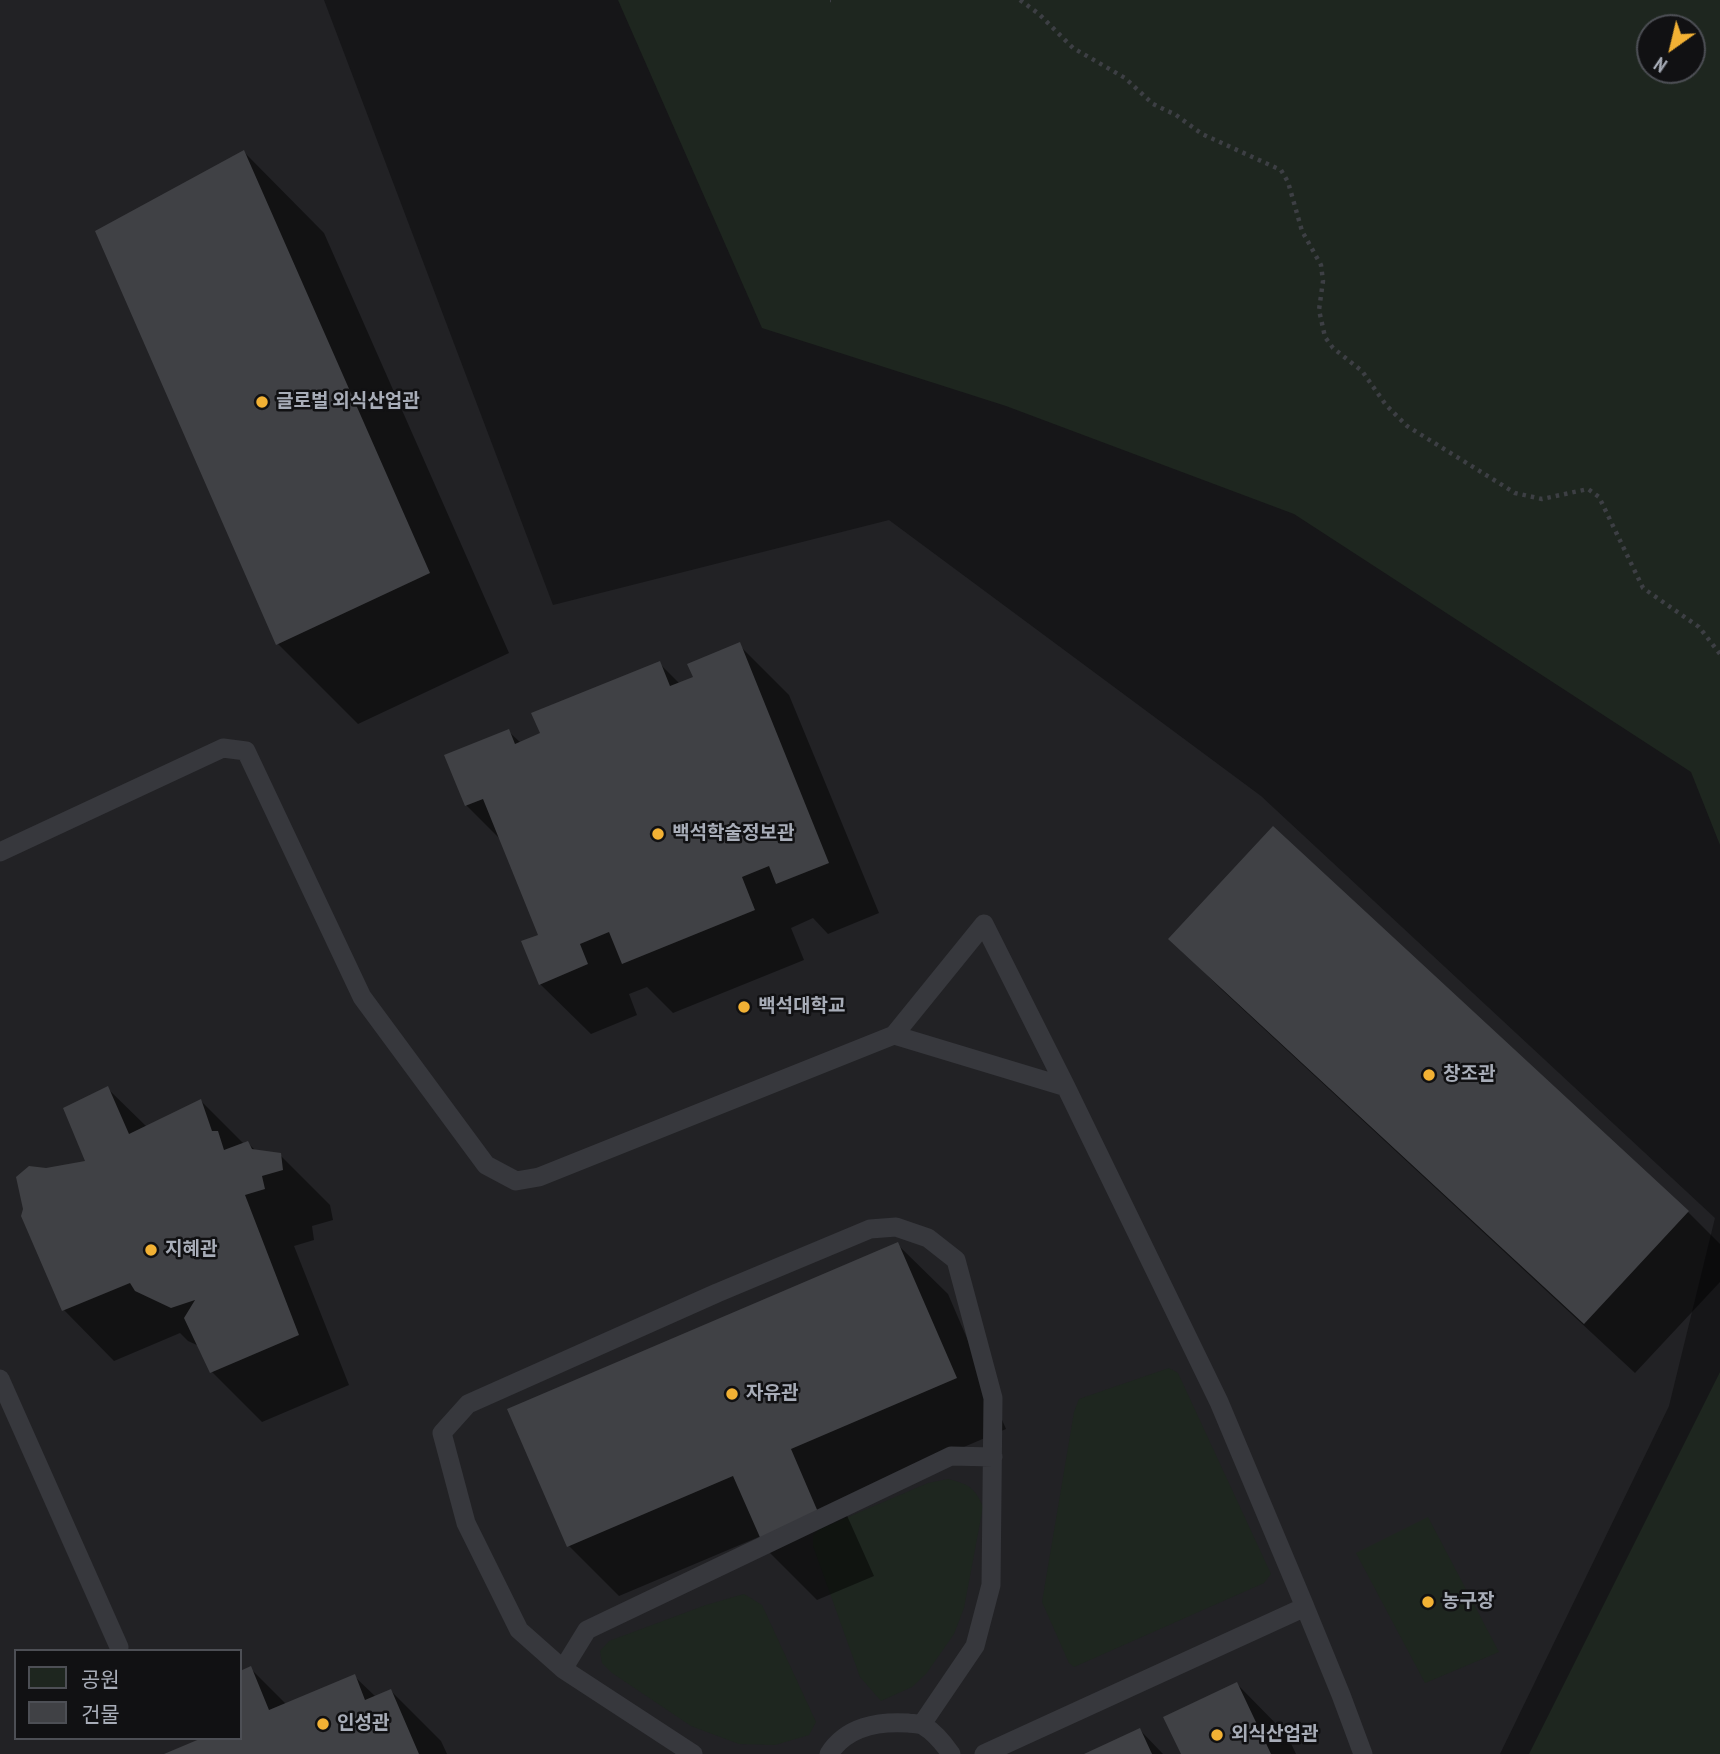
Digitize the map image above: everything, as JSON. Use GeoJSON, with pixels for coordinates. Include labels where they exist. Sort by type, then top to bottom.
{"type":"FeatureCollection","features":[{"type":"Feature","properties":{"kind":"lane"},"geometry":{"type":"LineString","coordinates":[[0,852],[223,748],[246,751],[362,997],[486,1165],[516,1181],[539,1177],[894,1035],[984,924],[1219,1402],[1363,1754]]}},
{"type":"Feature","properties":{"kind":"lane"},"geometry":{"type":"LineString","coordinates":[[894,1035],[1066,1087]]}},
{"type":"Feature","properties":{"kind":"lane"},"geometry":{"type":"LineString","coordinates":[[693,1754],[563,1669],[519,1630],[466,1523],[442,1433],[468,1404],[717,1293],[870,1229],[896,1227],[929,1238],[956,1261],[993,1398],[991,1585],[975,1646],[922,1724]]}},
{"type":"Feature","properties":{"kind":"lane"},"geometry":{"type":"LineString","coordinates":[[0,1379],[119,1647]]}},
{"type":"Feature","properties":{"kind":"lane"},"geometry":{"type":"LineString","coordinates":[[563,1669],[587,1630],[951,1455],[993,1457]]}},
{"type":"Feature","properties":{"kind":"lane"},"geometry":{"type":"LineString","coordinates":[[984,1754],[1305,1607]]}},
{"type":"Feature","properties":{"kind":"lane"},"geometry":{"type":"LineString","coordinates":[[829,1754],[853,1731],[876,1723],[922,1724],[951,1754]]}},
{"type":"Feature","properties":{"kind":"path"},"geometry":{"type":"LineString","coordinates":[[1020,0],[1039,14],[1073,48],[1125,78],[1153,104],[1176,115],[1202,134],[1281,170],[1288,182],[1302,231],[1321,265],[1323,281],[1319,310],[1325,337],[1333,348],[1362,371],[1386,405],[1408,426],[1515,494],[1542,499],[1588,489],[1599,497],[1643,588],[1699,627],[1720,654]]}},
{"type":"Feature","properties":{"kind":"shaded area","name":"백석대학교"},"geometry":{"type":"Polygon","coordinates":[[[0,0],[324,0],[553,605],[889,520],[1261,796],[1715,1218],[1669,1406],[1500,1754],[0,1754],[0,0]]]}},
{"type":"Feature","properties":{"kind":"green space"},"geometry":{"type":"Polygon","coordinates":[[[618,0],[1720,0],[1720,845],[1691,772],[1294,514],[1006,406],[762,328],[618,0]]]}},
{"type":"Feature","properties":{"kind":"green space"},"geometry":{"type":"Polygon","coordinates":[[[1169,1368],[1178,1373],[1271,1574],[1264,1583],[1074,1667],[1069,1663],[1042,1602],[1074,1412],[1079,1399],[1169,1368]]]}},
{"type":"Feature","properties":{"kind":"green space"},"geometry":{"type":"Polygon","coordinates":[[[1720,1372],[1720,1754],[1529,1754],[1720,1372]]]}},
{"type":"Feature","properties":{"kind":"green space"},"geometry":{"type":"Polygon","coordinates":[[[948,1479],[970,1487],[983,1507],[964,1608],[954,1634],[926,1674],[912,1687],[881,1701],[860,1677],[813,1546],[813,1535],[820,1529],[928,1483],[948,1479]]]}},
{"type":"Feature","properties":{"kind":"green space","name":"농구장"},"geometry":{"type":"Polygon","coordinates":[[[1428,1517],[1499,1652],[1425,1683],[1356,1553],[1428,1517]]]}},
{"type":"Feature","properties":{"kind":"green space"},"geometry":{"type":"Polygon","coordinates":[[[744,1594],[762,1605],[816,1722],[809,1735],[775,1745],[739,1744],[691,1726],[612,1673],[602,1663],[600,1651],[609,1641],[706,1605],[744,1594]]]}},
{"type":"Feature","properties":{"kind":"building","name":"글로벌 외식산업관"},"geometry":{"type":"Polygon","coordinates":[[[244,150],[430,573],[276,645],[95,231],[244,150]]]}},
{"type":"Feature","properties":{"kind":"building","name":"백석학술정보관"},"geometry":{"type":"Polygon","coordinates":[[[740,642],[829,863],[776,884],[769,866],[742,877],[755,910],[622,964],[609,932],[580,944],[588,964],[539,985],[521,941],[538,935],[483,799],[465,806],[444,755],[509,729],[515,744],[540,733],[531,713],[660,661],[670,686],[693,677],[687,664],[740,642]]]}},
{"type":"Feature","properties":{"kind":"building","name":"창조관"},"geometry":{"type":"Polygon","coordinates":[[[1273,826],[1689,1211],[1584,1324],[1168,939],[1273,826]]]}},
{"type":"Feature","properties":{"kind":"building","name":"지혜관"},"geometry":{"type":"Polygon","coordinates":[[[108,1086],[129,1134],[201,1099],[212,1131],[218,1131],[224,1150],[248,1141],[252,1149],[281,1153],[283,1170],[262,1176],[265,1189],[245,1195],[299,1335],[210,1373],[184,1318],[195,1300],[171,1308],[135,1291],[130,1283],[62,1311],[21,1216],[23,1209],[16,1177],[29,1166],[46,1168],[85,1161],[63,1108],[108,1086]]]}},
{"type":"Feature","properties":{"kind":"building","name":"자유관"},"geometry":{"type":"Polygon","coordinates":[[[898,1242],[957,1378],[791,1449],[824,1526],[766,1551],[733,1476],[567,1547],[507,1409],[898,1242]]]}},
{"type":"Feature","properties":{"kind":"building","name":"인성관"},"geometry":{"type":"Polygon","coordinates":[[[251,1666],[269,1710],[355,1674],[365,1700],[391,1689],[419,1754],[164,1754],[197,1740],[242,1740],[242,1670],[251,1666]]]}},
{"type":"Feature","properties":{"kind":"building","name":"외식산업관"},"geometry":{"type":"Polygon","coordinates":[[[1237,1682],[1271,1754],[1181,1754],[1163,1717],[1237,1682]]]}},
{"type":"Feature","properties":{"kind":"building"},"geometry":{"type":"Polygon","coordinates":[[[1140,1728],[1152,1754],[1084,1754],[1140,1728]]]}},
{"type":"Feature","properties":{"kind":"place","name":"글로벌 외식산업관"},"geometry":{"type":"Point","coordinates":[262,402]}},
{"type":"Feature","properties":{"kind":"place","name":"백석학술정보관"},"geometry":{"type":"Point","coordinates":[658,834]}},
{"type":"Feature","properties":{"kind":"place","name":"백석대학교"},"geometry":{"type":"Point","coordinates":[744,1007]}},
{"type":"Feature","properties":{"kind":"place","name":"창조관"},"geometry":{"type":"Point","coordinates":[1429,1075]}},
{"type":"Feature","properties":{"kind":"place","name":"지혜관"},"geometry":{"type":"Point","coordinates":[151,1250]}},
{"type":"Feature","properties":{"kind":"place","name":"자유관"},"geometry":{"type":"Point","coordinates":[732,1394]}},
{"type":"Feature","properties":{"kind":"place","name":"농구장"},"geometry":{"type":"Point","coordinates":[1428,1602]}},
{"type":"Feature","properties":{"kind":"place","name":"인성관"},"geometry":{"type":"Point","coordinates":[323,1724]}},
{"type":"Feature","properties":{"kind":"place","name":"외식산업관"},"geometry":{"type":"Point","coordinates":[1217,1735]}}]}
